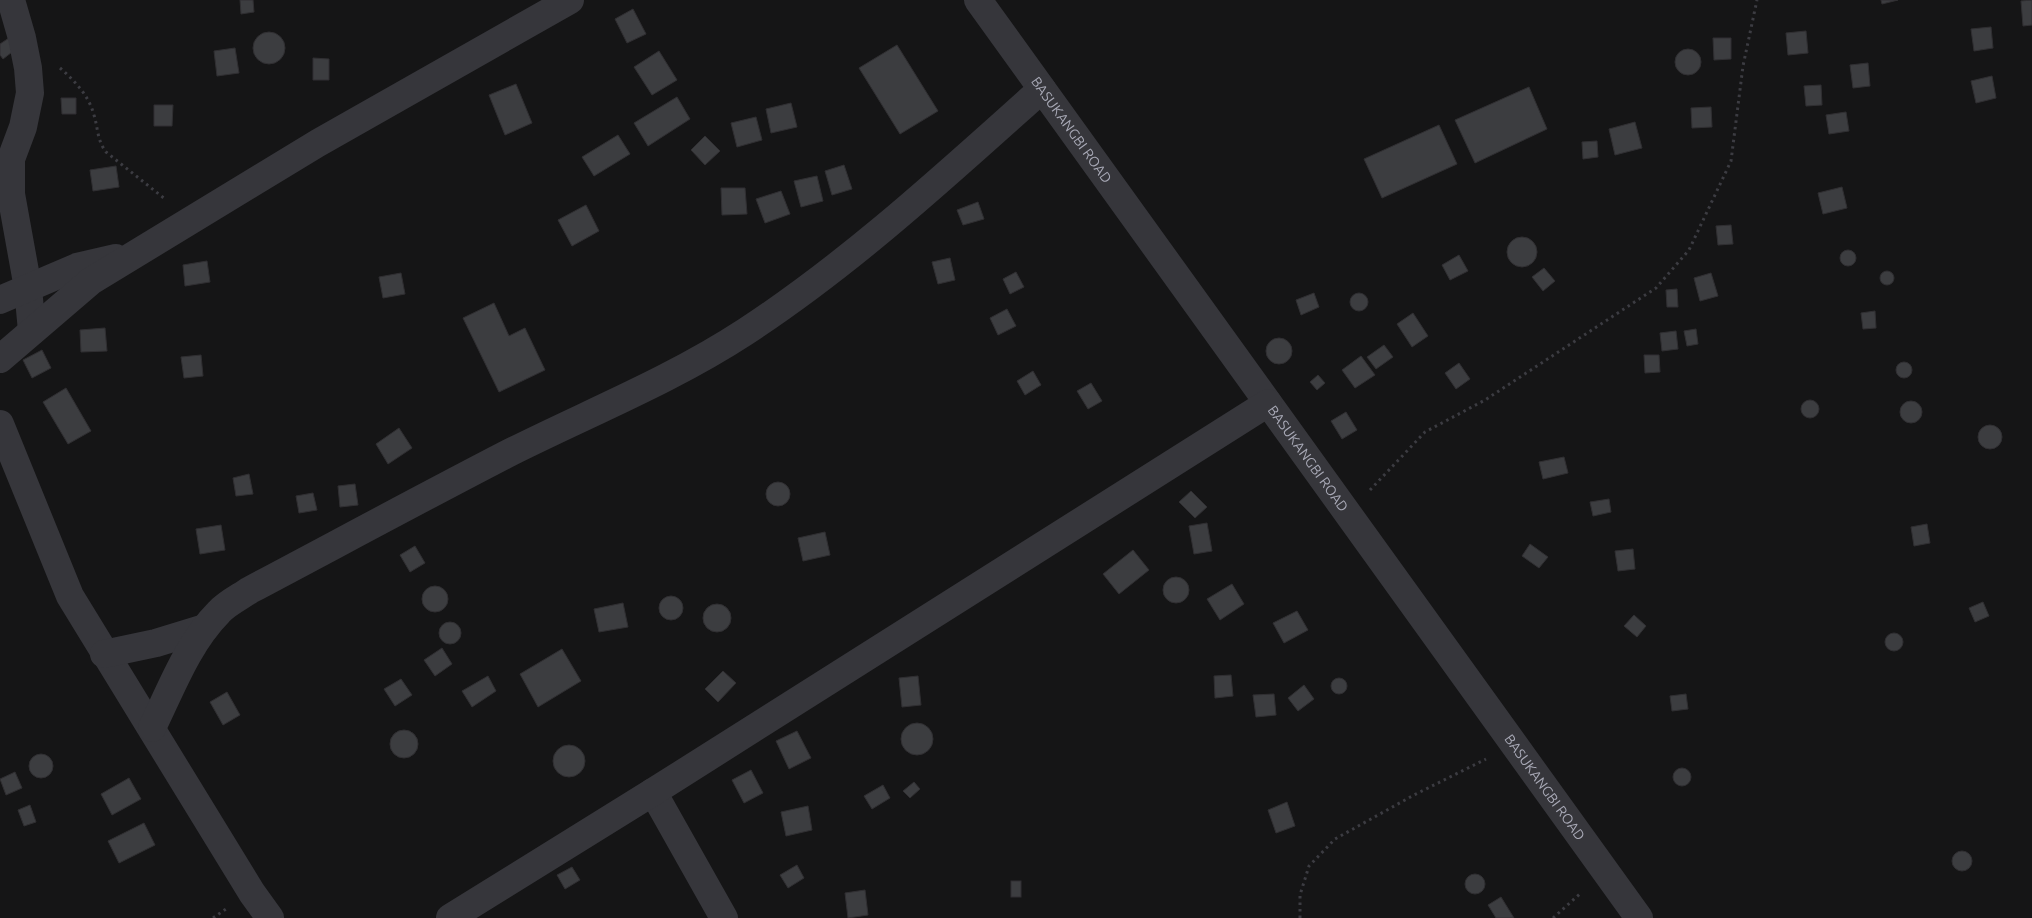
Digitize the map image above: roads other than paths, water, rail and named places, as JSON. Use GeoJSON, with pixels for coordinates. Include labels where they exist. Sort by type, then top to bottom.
{"type":"FeatureCollection","features":[{"type":"Feature","properties":{"kind":"street"},"geometry":{"type":"LineString","coordinates":[[12,0],[28,68],[30,93],[23,127],[11,159],[11,194],[28,288],[32,331]]}},
{"type":"Feature","properties":{"kind":"street"},"geometry":{"type":"LineString","coordinates":[[0,359],[91,281],[193,221],[318,143],[570,0]]}},
{"type":"Feature","properties":{"kind":"street","name":"BASUKANGBI ROAD"},"geometry":{"type":"LineString","coordinates":[[978,0],[1604,872],[1639,918]]}},
{"type":"Feature","properties":{"kind":"street"},"geometry":{"type":"LineString","coordinates":[[152,728],[177,675],[205,628],[220,610],[250,590],[507,454],[682,370],[743,333],[788,303],[922,196],[1042,89]]}},
{"type":"Feature","properties":{"kind":"street"},"geometry":{"type":"LineString","coordinates":[[0,300],[77,267],[103,260],[132,256]]}},
{"type":"Feature","properties":{"kind":"street"},"geometry":{"type":"LineString","coordinates":[[450,918],[654,792],[1268,403]]}},
{"type":"Feature","properties":{"kind":"street"},"geometry":{"type":"LineString","coordinates":[[0,424],[70,596],[104,654],[270,918]]}},
{"type":"Feature","properties":{"kind":"street"},"geometry":{"type":"LineString","coordinates":[[104,654],[156,643],[205,628]]}},
{"type":"Feature","properties":{"kind":"street"},"geometry":{"type":"LineString","coordinates":[[654,792],[724,918]]}}]}
